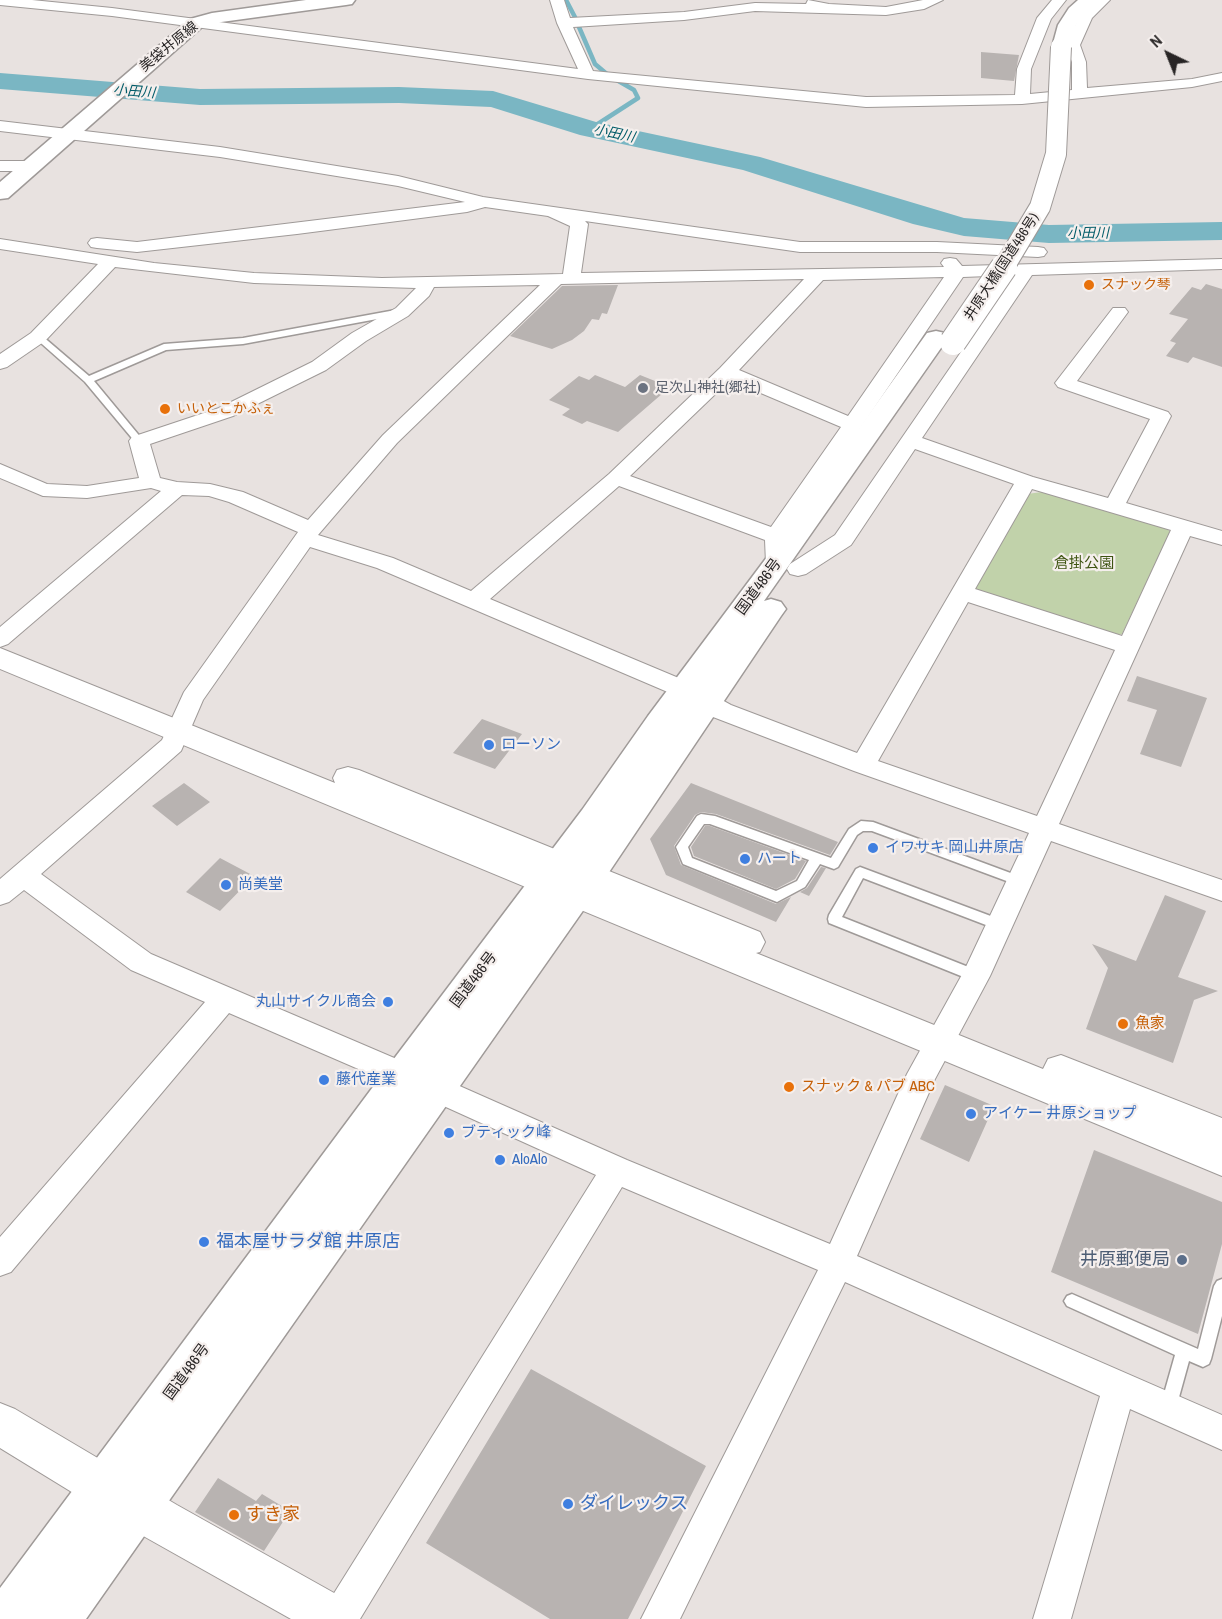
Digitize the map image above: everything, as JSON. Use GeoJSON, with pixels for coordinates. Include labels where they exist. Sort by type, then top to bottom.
{"type":"FeatureCollection","features":[{"type":"Feature","properties":{"kind":"main road","name":"美袋井原線"},"geometry":{"type":"LineString","coordinates":[[0,193],[194,24],[212,18],[346,0]]}},
{"type":"Feature","properties":{"kind":"main road"},"geometry":{"type":"LineString","coordinates":[[1054,46],[1055,22],[1073,0]]}},
{"type":"Feature","properties":{"kind":"main road"},"geometry":{"type":"LineString","coordinates":[[1054,46],[1075,12],[1088,0]]}},
{"type":"Feature","properties":{"kind":"main road","name":"井原大橋(国道486号)"},"geometry":{"type":"LineString","coordinates":[[944,340],[1008,261],[1040,207],[1056,154],[1054,46]]}},
{"type":"Feature","properties":{"kind":"main road","name":"国道486号"},"geometry":{"type":"LineString","coordinates":[[7,1619],[120,1496],[436,1089],[568,880],[695,696],[784,556],[944,340]]}},
{"type":"Feature","properties":{"kind":"main road","name":"国道486号"},"geometry":{"type":"LineString","coordinates":[[57,1619],[120,1496],[403,1075],[568,880]]}},
{"type":"Feature","properties":{"kind":"street"},"geometry":{"type":"LineString","coordinates":[[557,0],[564,23],[591,75]]}},
{"type":"Feature","properties":{"kind":"street"},"geometry":{"type":"LineString","coordinates":[[807,0],[828,8]]}},
{"type":"Feature","properties":{"kind":"street"},"geometry":{"type":"LineString","coordinates":[[564,23],[684,16],[755,7],[886,11],[919,6],[936,0]]}},
{"type":"Feature","properties":{"kind":"street"},"geometry":{"type":"LineString","coordinates":[[1022,99],[1024,69],[1044,18],[1059,0]]}},
{"type":"Feature","properties":{"kind":"street"},"geometry":{"type":"LineString","coordinates":[[1080,94],[1079,62],[1072,45],[1086,16],[1103,0]]}},
{"type":"Feature","properties":{"kind":"street"},"geometry":{"type":"LineString","coordinates":[[0,1],[631,80],[866,102],[1022,99],[1192,83],[1222,77]]}},
{"type":"Feature","properties":{"kind":"street"},"geometry":{"type":"LineString","coordinates":[[0,126],[220,152],[398,181],[484,202],[800,247],[937,246],[1127,255],[1222,255]]}},
{"type":"Feature","properties":{"kind":"street"},"geometry":{"type":"LineString","coordinates":[[0,166],[31,166]]}},
{"type":"Feature","properties":{"kind":"street"},"geometry":{"type":"LineString","coordinates":[[97,243],[149,246],[467,207],[484,202]]}},
{"type":"Feature","properties":{"kind":"street"},"geometry":{"type":"LineString","coordinates":[[0,895],[172,746],[192,698],[308,534],[390,440],[563,279],[579,224],[552,211]]}},
{"type":"Feature","properties":{"kind":"street"},"geometry":{"type":"LineString","coordinates":[[0,244],[154,268],[254,278],[381,283],[957,272],[1222,264]]}},
{"type":"Feature","properties":{"kind":"street"},"geometry":{"type":"LineString","coordinates":[[937,246],[957,272]]}},
{"type":"Feature","properties":{"kind":"street"},"geometry":{"type":"LineString","coordinates":[[1078,268],[1079,263],[1084,261],[1127,255]]}},
{"type":"Feature","properties":{"kind":"street"},"geometry":{"type":"LineString","coordinates":[[0,363],[38,337],[111,261]]}},
{"type":"Feature","properties":{"kind":"street"},"geometry":{"type":"LineString","coordinates":[[616,478],[784,556],[843,540],[1028,269]]}},
{"type":"Feature","properties":{"kind":"street"},"geometry":{"type":"LineString","coordinates":[[784,556],[853,425],[957,272]]}},
{"type":"Feature","properties":{"kind":"street"},"geometry":{"type":"LineString","coordinates":[[475,600],[616,478],[727,372],[818,275]]}},
{"type":"Feature","properties":{"kind":"street"},"geometry":{"type":"LineString","coordinates":[[151,482],[139,441],[226,412],[319,366],[359,337],[402,312],[423,292],[427,282]]}},
{"type":"Feature","properties":{"kind":"street"},"geometry":{"type":"LineString","coordinates":[[1115,505],[1161,416],[1065,383],[1119,312]]}},
{"type":"Feature","properties":{"kind":"street"},"geometry":{"type":"LineString","coordinates":[[727,372],[853,425]]}},
{"type":"Feature","properties":{"kind":"street"},"geometry":{"type":"LineString","coordinates":[[910,441],[1026,481],[1115,505],[1222,538]]}},
{"type":"Feature","properties":{"kind":"street"},"geometry":{"type":"LineString","coordinates":[[0,470],[43,490],[87,492],[151,482],[177,488],[210,490],[236,497],[308,534],[475,600],[745,720],[863,765],[1222,891]]}},
{"type":"Feature","properties":{"kind":"street"},"geometry":{"type":"LineString","coordinates":[[863,765],[1026,481]]}},
{"type":"Feature","properties":{"kind":"street"},"geometry":{"type":"LineString","coordinates":[[177,488],[1,642],[182,720],[944,1034],[1222,1159]]}},
{"type":"Feature","properties":{"kind":"street"},"geometry":{"type":"LineString","coordinates":[[660,1619],[838,1263],[922,1074],[976,975],[1184,526]]}},
{"type":"Feature","properties":{"kind":"street"},"geometry":{"type":"LineString","coordinates":[[961,592],[1129,646]]}},
{"type":"Feature","properties":{"kind":"street"},"geometry":{"type":"LineString","coordinates":[[23,875],[127,954],[403,1075]]}},
{"type":"Feature","properties":{"kind":"street"},"geometry":{"type":"LineString","coordinates":[[0,1261],[225,998]]}},
{"type":"Feature","properties":{"kind":"street"},"geometry":{"type":"LineString","coordinates":[[944,1034],[1222,1135]]}},
{"type":"Feature","properties":{"kind":"street"},"geometry":{"type":"LineString","coordinates":[[436,1089],[616,1170],[838,1263],[1222,1433]]}},
{"type":"Feature","properties":{"kind":"street"},"geometry":{"type":"LineString","coordinates":[[0,1424],[120,1496],[337,1619],[616,1170]]}},
{"type":"Feature","properties":{"kind":"street"},"geometry":{"type":"LineString","coordinates":[[1052,1619],[1119,1388]]}},
{"type":"Feature","properties":{"kind":"lane"},"geometry":{"type":"LineString","coordinates":[[88,380],[164,347],[243,341],[402,312]]}},
{"type":"Feature","properties":{"kind":"lane"},"geometry":{"type":"LineString","coordinates":[[38,337],[88,380],[139,441]]}},
{"type":"Feature","properties":{"kind":"lane"},"geometry":{"type":"LineString","coordinates":[[816,859],[801,884],[777,897],[687,861],[682,847],[701,819],[711,819],[834,864],[853,832],[861,826],[873,827],[1020,881]]}},
{"type":"Feature","properties":{"kind":"lane"},"geometry":{"type":"LineString","coordinates":[[976,975],[834,919],[860,872],[999,925]]}},
{"type":"Feature","properties":{"kind":"lane"},"geometry":{"type":"LineString","coordinates":[[1072,1301],[1203,1359],[1222,1286]]}},
{"type":"Feature","properties":{"kind":"lane"},"geometry":{"type":"LineString","coordinates":[[1167,1409],[1184,1351]]}},
{"type":"Feature","properties":{"kind":"green space","name":"倉掛公園"},"geometry":{"type":"Polygon","coordinates":[[[1042,492],[1167,528],[1170,532],[1122,634],[1116,635],[971,590],[1027,494],[1042,492]]]}},
{"type":"Feature","properties":{"kind":"building"},"geometry":{"type":"Polygon","coordinates":[[[981,52],[1019,55],[1014,81],[981,78],[981,52]]]}},
{"type":"Feature","properties":{"kind":"building"},"geometry":{"type":"Polygon","coordinates":[[[1206,284],[1222,289],[1222,367],[1193,357],[1188,363],[1166,356],[1176,343],[1170,341],[1188,319],[1169,314],[1192,287],[1201,290],[1206,284]]]}},
{"type":"Feature","properties":{"kind":"building"},"geometry":{"type":"Polygon","coordinates":[[[618,285],[607,314],[602,313],[599,320],[592,319],[584,331],[572,340],[552,349],[510,336],[562,286],[618,285]]]}},
{"type":"Feature","properties":{"kind":"building"},"geometry":{"type":"Polygon","coordinates":[[[595,375],[625,387],[640,375],[670,387],[618,432],[587,421],[582,424],[562,415],[570,409],[549,400],[579,376],[589,380],[595,375]]]}},
{"type":"Feature","properties":{"kind":"building"},"geometry":{"type":"Polygon","coordinates":[[[1137,676],[1207,698],[1181,767],[1140,754],[1157,710],[1127,701],[1137,676]]]}},
{"type":"Feature","properties":{"kind":"building"},"geometry":{"type":"Polygon","coordinates":[[[482,719],[522,734],[495,769],[453,753],[482,719]]]}},
{"type":"Feature","properties":{"kind":"building"},"geometry":{"type":"Polygon","coordinates":[[[184,783],[210,802],[177,826],[152,806],[184,783]]]}},
{"type":"Feature","properties":{"kind":"building"},"geometry":{"type":"Polygon","coordinates":[[[691,783],[838,842],[830,855],[716,814],[701,812],[695,815],[674,846],[681,865],[776,904],[791,897],[776,922],[666,875],[650,839],[691,783]]]}},
{"type":"Feature","properties":{"kind":"building"},"geometry":{"type":"Polygon","coordinates":[[[705,826],[806,861],[795,879],[776,889],[694,856],[691,847],[705,826]]]}},
{"type":"Feature","properties":{"kind":"building"},"geometry":{"type":"Polygon","coordinates":[[[220,858],[254,876],[220,911],[186,892],[220,858]]]}},
{"type":"Feature","properties":{"kind":"building"},"geometry":{"type":"Polygon","coordinates":[[[821,867],[826,868],[809,896],[800,892],[807,888],[821,867]]]}},
{"type":"Feature","properties":{"kind":"building"},"geometry":{"type":"Polygon","coordinates":[[[1165,895],[1206,911],[1178,977],[1218,991],[1194,1000],[1173,1063],[1086,1029],[1108,968],[1092,944],[1136,961],[1165,895]]]}},
{"type":"Feature","properties":{"kind":"building"},"geometry":{"type":"Polygon","coordinates":[[[945,1085],[994,1106],[969,1162],[920,1139],[945,1085]]]}},
{"type":"Feature","properties":{"kind":"building"},"geometry":{"type":"Polygon","coordinates":[[[1094,1150],[1222,1202],[1222,1244],[1198,1334],[1051,1272],[1094,1150]]]}},
{"type":"Feature","properties":{"kind":"building","name":"ダイレックス"},"geometry":{"type":"Polygon","coordinates":[[[531,1369],[706,1466],[628,1619],[550,1619],[426,1543],[531,1369]]]}},
{"type":"Feature","properties":{"kind":"building"},"geometry":{"type":"Polygon","coordinates":[[[218,1478],[256,1501],[262,1494],[290,1511],[264,1551],[195,1512],[218,1478]]]}},
{"type":"Feature","properties":{"kind":"waterway"},"geometry":{"type":"LineString","coordinates":[[566,0],[577,21]]}},
{"type":"Feature","properties":{"kind":"waterway"},"geometry":{"type":"LineString","coordinates":[[579,27],[595,64],[608,75],[634,90],[638,98],[590,129]]}},
{"type":"Feature","properties":{"kind":"waterway","name":"小田川"},"geometry":{"type":"LineString","coordinates":[[0,81],[200,97],[399,95],[493,99],[590,129],[750,163],[924,217],[964,227],[1049,234],[1222,231]]}},
{"type":"Feature","properties":{"kind":"place","name":"スナック琴"},"geometry":{"type":"Point","coordinates":[1089,285]}},
{"type":"Feature","properties":{"kind":"place","name":"足次山神社(郷社)"},"geometry":{"type":"Point","coordinates":[643,388]}},
{"type":"Feature","properties":{"kind":"place","name":"いいとこかふぇ"},"geometry":{"type":"Point","coordinates":[165,409]}},
{"type":"Feature","properties":{"kind":"place","name":"ローソン"},"geometry":{"type":"Point","coordinates":[489,745]}},
{"type":"Feature","properties":{"kind":"place","name":"イワサキ 岡山井原店"},"geometry":{"type":"Point","coordinates":[873,848]}},
{"type":"Feature","properties":{"kind":"place","name":"ハート"},"geometry":{"type":"Point","coordinates":[745,859]}},
{"type":"Feature","properties":{"kind":"place","name":"尚美堂"},"geometry":{"type":"Point","coordinates":[226,885]}},
{"type":"Feature","properties":{"kind":"place","name":"丸山サイクル商会"},"geometry":{"type":"Point","coordinates":[388,1002]}},
{"type":"Feature","properties":{"kind":"place","name":"魚家"},"geometry":{"type":"Point","coordinates":[1123,1024]}},
{"type":"Feature","properties":{"kind":"place","name":"藤代産業"},"geometry":{"type":"Point","coordinates":[324,1080]}},
{"type":"Feature","properties":{"kind":"place","name":"スナック & パブ ABC"},"geometry":{"type":"Point","coordinates":[789,1087]}},
{"type":"Feature","properties":{"kind":"place","name":"アイケー 井原ショップ"},"geometry":{"type":"Point","coordinates":[971,1114]}},
{"type":"Feature","properties":{"kind":"place","name":"ブティック峰"},"geometry":{"type":"Point","coordinates":[449,1133]}},
{"type":"Feature","properties":{"kind":"place","name":"AloAlo"},"geometry":{"type":"Point","coordinates":[500,1160]}},
{"type":"Feature","properties":{"kind":"place","name":"福本屋サラダ館 井原店"},"geometry":{"type":"Point","coordinates":[204,1242]}},
{"type":"Feature","properties":{"kind":"place","name":"井原郵便局"},"geometry":{"type":"Point","coordinates":[1182,1260]}},
{"type":"Feature","properties":{"kind":"place","name":"ダイレックス"},"geometry":{"type":"Point","coordinates":[568,1504]}},
{"type":"Feature","properties":{"kind":"place","name":"すき家"},"geometry":{"type":"Point","coordinates":[234,1515]}}]}
